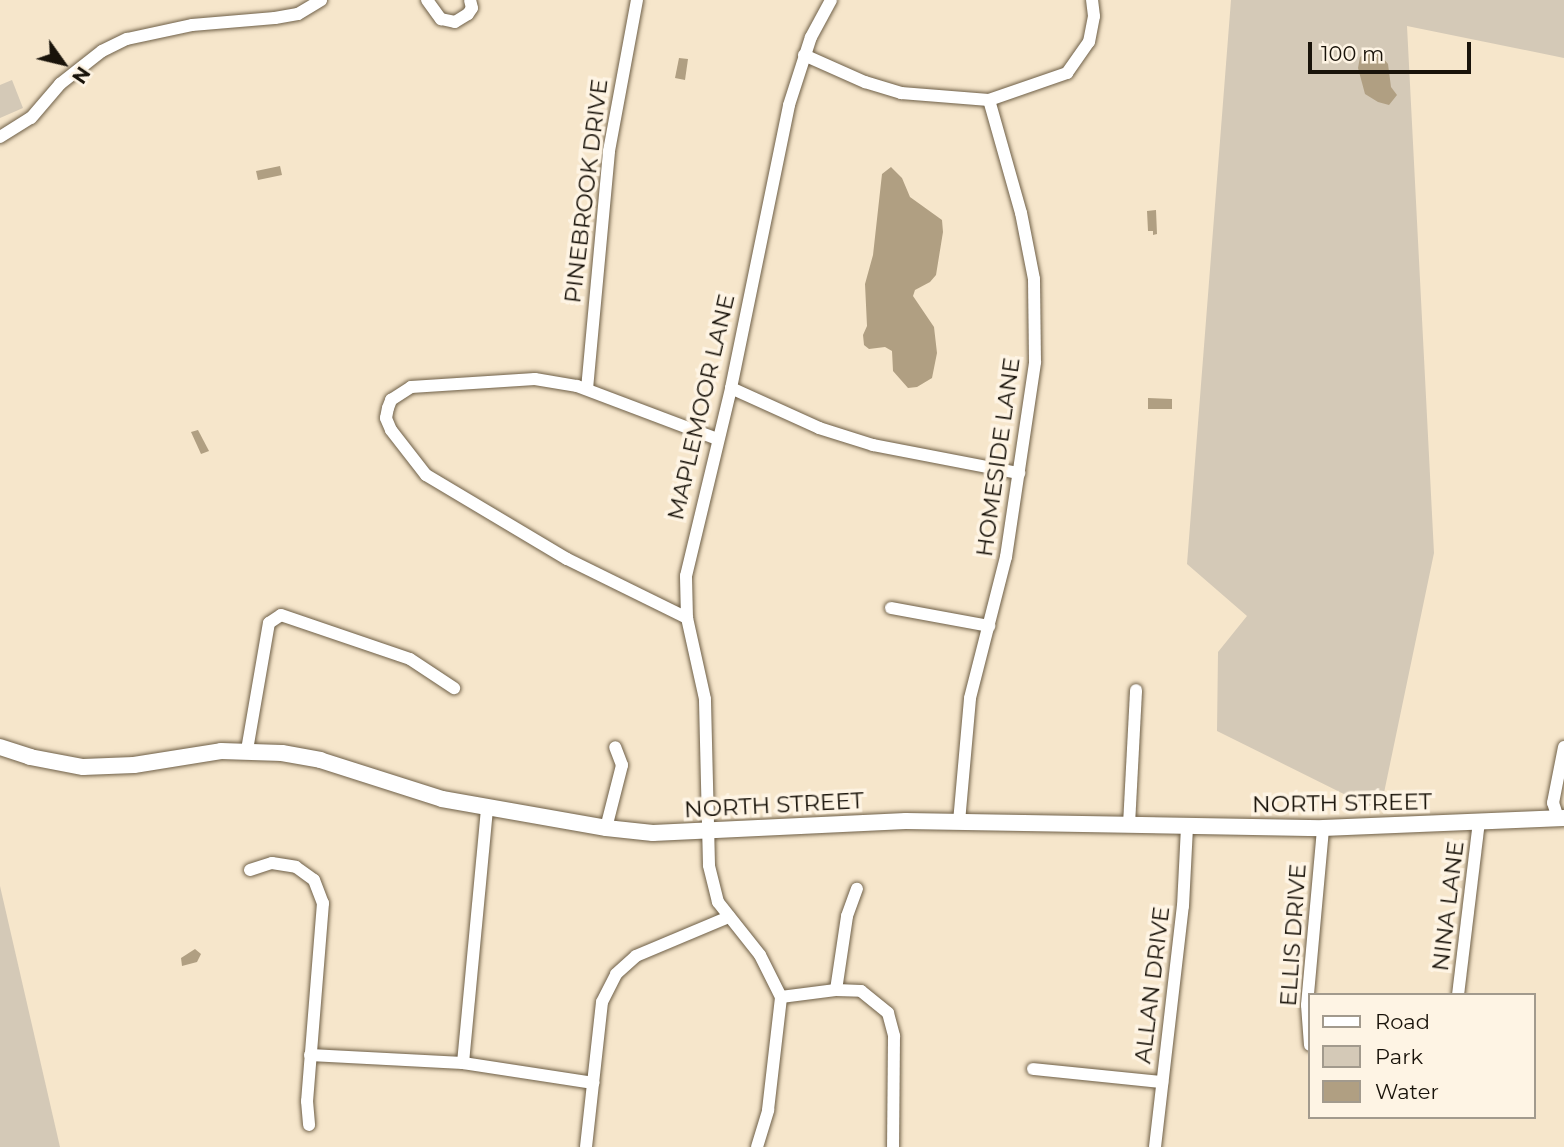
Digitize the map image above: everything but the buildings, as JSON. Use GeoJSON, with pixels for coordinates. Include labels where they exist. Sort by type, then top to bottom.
{"type":"FeatureCollection","features":[{"type":"Feature","properties":{"kind":"main road","name":"NORTH STREET"},"geometry":{"type":"LineString","coordinates":[[0,747],[30,757],[83,767],[134,765],[247,750],[320,761],[443,800],[487,808],[606,828],[707,833],[880,822],[1323,828],[1479,822],[1562,814]]}},
{"type":"Feature","properties":{"kind":"street"},"geometry":{"type":"LineString","coordinates":[[0,137],[31,118],[60,84],[102,51],[127,39],[192,25],[298,14],[321,0]]}},
{"type":"Feature","properties":{"kind":"street"},"geometry":{"type":"LineString","coordinates":[[427,0],[436,14],[449,22],[463,20],[472,8],[470,0]]}},
{"type":"Feature","properties":{"kind":"street","name":"PINEBROOK DRIVE"},"geometry":{"type":"LineString","coordinates":[[587,389],[609,151],[637,0]]}},
{"type":"Feature","properties":{"kind":"street","name":"MAPLEMOOR LANE"},"geometry":{"type":"LineString","coordinates":[[781,997],[760,955],[718,902],[709,865],[705,699],[687,618],[689,554],[731,388],[789,105],[804,55],[831,0]]}},
{"type":"Feature","properties":{"kind":"street"},"geometry":{"type":"LineString","coordinates":[[804,55],[865,82],[901,93],[989,100],[1056,79],[1076,64],[1092,33],[1092,0]]}},
{"type":"Feature","properties":{"kind":"street","name":"HOMESIDE LANE"},"geometry":{"type":"LineString","coordinates":[[959,822],[970,698],[1006,556],[1035,362],[1034,279],[1021,213],[989,100]]}},
{"type":"Feature","properties":{"kind":"street"},"geometry":{"type":"LineString","coordinates":[[687,618],[567,559],[426,475],[415,465],[386,418],[391,400],[401,391],[429,384],[535,379],[587,389],[717,439]]}},
{"type":"Feature","properties":{"kind":"street"},"geometry":{"type":"LineString","coordinates":[[731,388],[820,428],[873,444],[1019,473]]}},
{"type":"Feature","properties":{"kind":"street"},"geometry":{"type":"LineString","coordinates":[[891,608],[989,626]]}},
{"type":"Feature","properties":{"kind":"street"},"geometry":{"type":"LineString","coordinates":[[247,750],[269,623],[281,615],[410,659],[454,688]]}},
{"type":"Feature","properties":{"kind":"street"},"geometry":{"type":"LineString","coordinates":[[1129,825],[1136,690]]}},
{"type":"Feature","properties":{"kind":"street"},"geometry":{"type":"LineString","coordinates":[[606,828],[622,765],[615,747]]}},
{"type":"Feature","properties":{"kind":"street"},"geometry":{"type":"LineString","coordinates":[[1562,814],[1553,803],[1564,747]]}},
{"type":"Feature","properties":{"kind":"street"},"geometry":{"type":"LineString","coordinates":[[463,1063],[487,808]]}},
{"type":"Feature","properties":{"kind":"street","name":"NINA LANE"},"geometry":{"type":"LineString","coordinates":[[1458,993],[1479,822]]}},
{"type":"Feature","properties":{"kind":"street","name":"ALLAN DRIVE"},"geometry":{"type":"LineString","coordinates":[[1155,1147],[1183,906],[1187,827]]}},
{"type":"Feature","properties":{"kind":"street","name":"ELLIS DRIVE"},"geometry":{"type":"LineString","coordinates":[[1308,993],[1323,828]]}},
{"type":"Feature","properties":{"kind":"street"},"geometry":{"type":"LineString","coordinates":[[250,870],[272,863],[296,867],[314,880],[323,902],[310,1055],[309,1125]]}},
{"type":"Feature","properties":{"kind":"street"},"geometry":{"type":"LineString","coordinates":[[836,990],[847,916],[858,889]]}},
{"type":"Feature","properties":{"kind":"street"},"geometry":{"type":"LineString","coordinates":[[586,1147],[602,1002],[616,974],[636,956],[729,917]]}},
{"type":"Feature","properties":{"kind":"street"},"geometry":{"type":"LineString","coordinates":[[757,1147],[768,1110],[781,997],[836,990],[861,992],[888,1013],[894,1035],[893,1147]]}},
{"type":"Feature","properties":{"kind":"street","name":"ELLIS DRIVE"},"geometry":{"type":"LineString","coordinates":[[1308,994],[1308,1018]]}},
{"type":"Feature","properties":{"kind":"street"},"geometry":{"type":"LineString","coordinates":[[310,1055],[463,1063],[593,1083]]}},
{"type":"Feature","properties":{"kind":"street"},"geometry":{"type":"LineString","coordinates":[[1033,1069],[1162,1082]]}},
{"type":"Feature","properties":{"kind":"green space"},"geometry":{"type":"Polygon","coordinates":[[[1231,0],[1564,0],[1564,58],[1407,26],[1434,553],[1380,812],[1217,731],[1218,652],[1247,616],[1187,564],[1231,0]]]}},
{"type":"Feature","properties":{"kind":"green space"},"geometry":{"type":"Polygon","coordinates":[[[12,80],[23,108],[0,118],[0,85],[12,80]]]}},
{"type":"Feature","properties":{"kind":"green space"},"geometry":{"type":"Polygon","coordinates":[[[0,886],[60,1147],[0,1147],[0,886]]]}},
{"type":"Feature","properties":{"kind":"water"},"geometry":{"type":"Polygon","coordinates":[[[1369,50],[1378,52],[1388,64],[1391,87],[1397,95],[1389,105],[1365,94],[1358,68],[1360,57],[1369,50]]]}},
{"type":"Feature","properties":{"kind":"water"},"geometry":{"type":"Polygon","coordinates":[[[679,58],[688,59],[685,80],[675,78],[679,58]]]}},
{"type":"Feature","properties":{"kind":"water"},"geometry":{"type":"Polygon","coordinates":[[[280,166],[282,175],[258,180],[256,171],[280,166]]]}},
{"type":"Feature","properties":{"kind":"water"},"geometry":{"type":"Polygon","coordinates":[[[891,167],[902,178],[910,197],[942,220],[943,232],[936,275],[930,282],[915,290],[913,296],[934,327],[937,353],[932,378],[917,387],[908,388],[893,371],[892,351],[885,347],[869,349],[864,345],[863,335],[867,326],[865,284],[873,255],[882,174],[891,167]]]}},
{"type":"Feature","properties":{"kind":"water"},"geometry":{"type":"Polygon","coordinates":[[[1156,210],[1157,234],[1153,235],[1153,231],[1148,231],[1147,211],[1156,210]]]}},
{"type":"Feature","properties":{"kind":"water"},"geometry":{"type":"Polygon","coordinates":[[[1148,398],[1172,399],[1172,409],[1148,409],[1148,398]]]}},
{"type":"Feature","properties":{"kind":"water"},"geometry":{"type":"Polygon","coordinates":[[[198,430],[209,451],[201,454],[191,432],[198,430]]]}},
{"type":"Feature","properties":{"kind":"water"},"geometry":{"type":"Polygon","coordinates":[[[195,949],[201,954],[197,962],[182,966],[181,958],[195,949]]]}}]}
